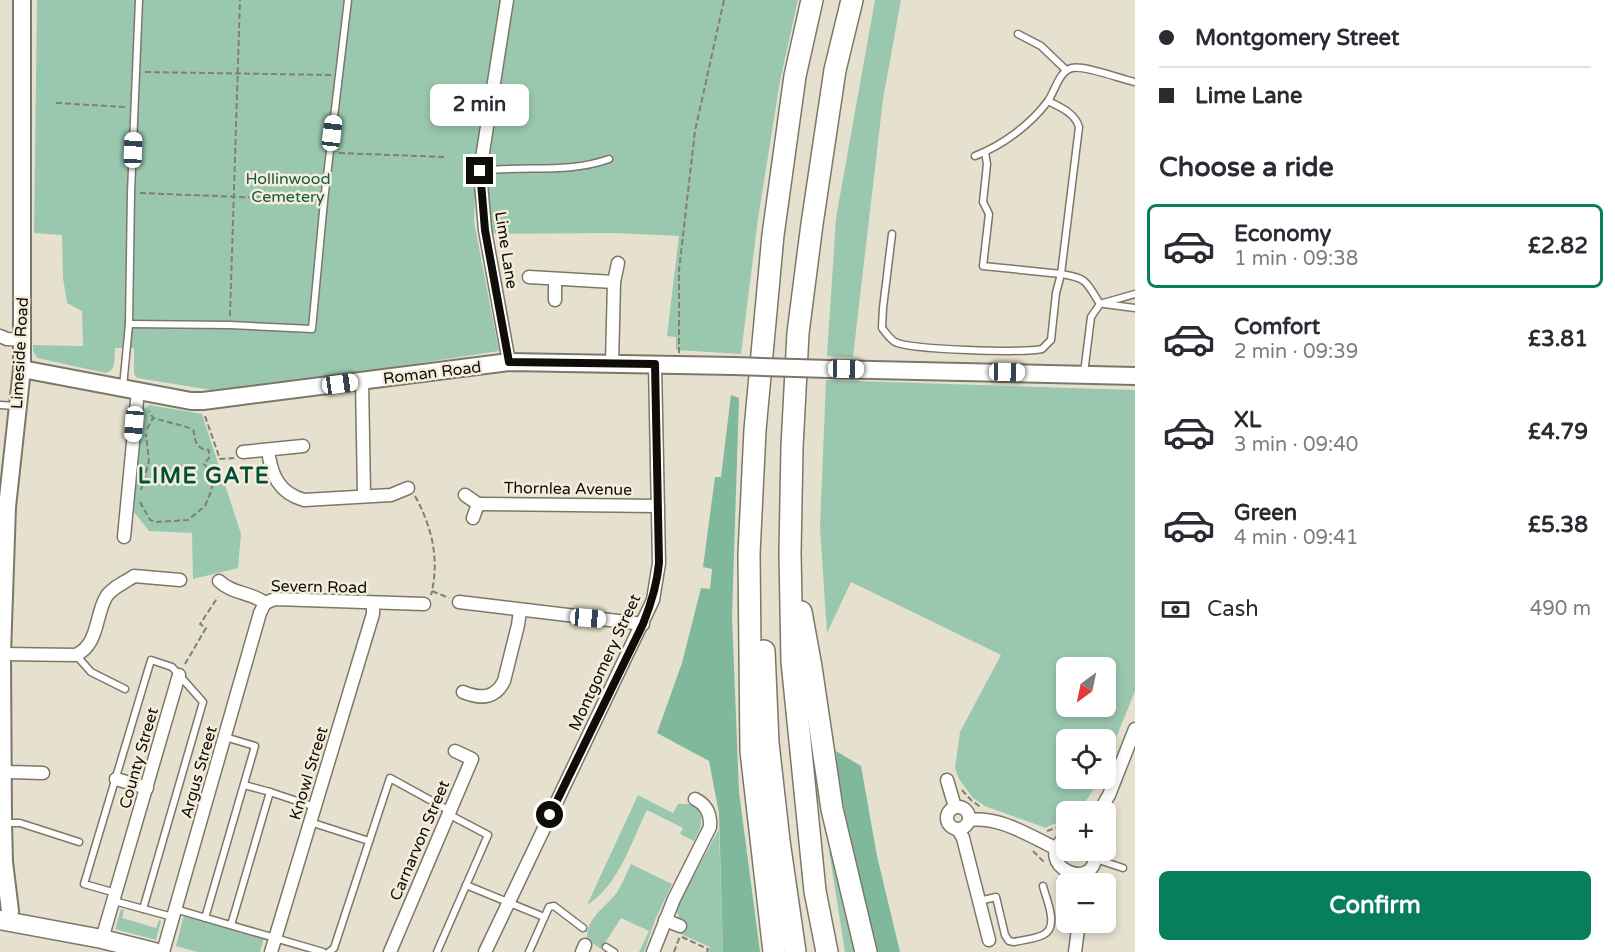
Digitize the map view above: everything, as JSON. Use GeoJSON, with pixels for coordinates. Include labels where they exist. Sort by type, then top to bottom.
{"type":"FeatureCollection","features":[{"type":"Feature","properties":{"kind":"highway"},"geometry":{"type":"LineString","coordinates":[[774,952],[751,751],[749,554],[755,430],[773,235],[795,76],[812,0]]}},
{"type":"Feature","properties":{"kind":"highway"},"geometry":{"type":"LineString","coordinates":[[827,952],[815,891],[792,661],[790,553],[792,447],[798,333],[835,70],[852,0]]}},
{"type":"Feature","properties":{"kind":"highway"},"geometry":{"type":"LineString","coordinates":[[755,430],[768,743],[795,952]]}},
{"type":"Feature","properties":{"kind":"highway"},"geometry":{"type":"LineString","coordinates":[[790,553],[812,667],[832,809],[866,952]]}},
{"type":"Feature","properties":{"kind":"main road"},"geometry":{"type":"LineString","coordinates":[[4,920],[102,939],[135,950],[154,952]]}},
{"type":"Feature","properties":{"kind":"street","name":"Limeside Road"},"geometry":{"type":"LineString","coordinates":[[4,920],[10,911],[2,862],[2,559],[22,369],[22,0]]}},
{"type":"Feature","properties":{"kind":"street","name":"Lime Lane"},"geometry":{"type":"LineString","coordinates":[[507,0],[480,171],[485,230],[509,362]]}},
{"type":"Feature","properties":{"kind":"street"},"geometry":{"type":"LineString","coordinates":[[612,364],[614,282],[618,263]]}},
{"type":"Feature","properties":{"kind":"street"},"geometry":{"type":"LineString","coordinates":[[529,277],[614,282]]}},
{"type":"Feature","properties":{"kind":"street"},"geometry":{"type":"LineString","coordinates":[[555,280],[555,300]]}},
{"type":"Feature","properties":{"kind":"street"},"geometry":{"type":"LineString","coordinates":[[0,336],[23,340]]}},
{"type":"Feature","properties":{"kind":"street","name":"Roman Road"},"geometry":{"type":"LineString","coordinates":[[22,369],[135,394],[191,401],[509,362],[1135,376]]}},
{"type":"Feature","properties":{"kind":"street","name":"Montgomery Street"},"geometry":{"type":"LineString","coordinates":[[485,952],[653,600],[659,563],[655,364]]}},
{"type":"Feature","properties":{"kind":"street"},"geometry":{"type":"LineString","coordinates":[[362,381],[363,495]]}},
{"type":"Feature","properties":{"kind":"street"},"geometry":{"type":"LineString","coordinates":[[124,537],[135,394]]}},
{"type":"Feature","properties":{"kind":"street"},"geometry":{"type":"LineString","coordinates":[[242,455],[303,446]]}},
{"type":"Feature","properties":{"kind":"street"},"geometry":{"type":"LineString","coordinates":[[268,450],[272,472],[277,483],[294,497],[316,501],[363,495],[392,501],[408,488]]}},
{"type":"Feature","properties":{"kind":"street"},"geometry":{"type":"LineString","coordinates":[[465,495],[478,504],[472,518]]}},
{"type":"Feature","properties":{"kind":"street","name":"Thornlea Avenue"},"geometry":{"type":"LineString","coordinates":[[478,504],[658,506]]}},
{"type":"Feature","properties":{"kind":"street"},"geometry":{"type":"LineString","coordinates":[[2,654],[76,655],[90,644],[109,593],[134,576],[180,580]]}},
{"type":"Feature","properties":{"kind":"street","name":"Severn Road"},"geometry":{"type":"LineString","coordinates":[[219,581],[226,588],[257,597],[265,603],[275,599],[373,603],[427,601]]}},
{"type":"Feature","properties":{"kind":"street","name":"Argus Street"},"geometry":{"type":"LineString","coordinates":[[163,952],[260,613],[265,603]]}},
{"type":"Feature","properties":{"kind":"street","name":"Knowl Street"},"geometry":{"type":"LineString","coordinates":[[271,952],[373,614],[373,603]]}},
{"type":"Feature","properties":{"kind":"street"},"geometry":{"type":"LineString","coordinates":[[459,603],[484,604],[520,611],[643,624]]}},
{"type":"Feature","properties":{"kind":"street"},"geometry":{"type":"LineString","coordinates":[[463,692],[474,697],[487,697],[500,690],[519,625],[520,611]]}},
{"type":"Feature","properties":{"kind":"street","name":"County Street"},"geometry":{"type":"LineString","coordinates":[[102,939],[179,675]]}},
{"type":"Feature","properties":{"kind":"street"},"geometry":{"type":"LineString","coordinates":[[1105,801],[1135,729]]}},
{"type":"Feature","properties":{"kind":"street","name":"Carnarvon Street"},"geometry":{"type":"LineString","coordinates":[[390,952],[472,759],[455,751]]}},
{"type":"Feature","properties":{"kind":"street"},"geometry":{"type":"LineString","coordinates":[[2,769],[10,772],[43,773]]}},
{"type":"Feature","properties":{"kind":"street"},"geometry":{"type":"LineString","coordinates":[[116,779],[147,788]]}},
{"type":"Feature","properties":{"kind":"street"},"geometry":{"type":"LineString","coordinates":[[947,780],[955,807]]}},
{"type":"Feature","properties":{"kind":"street"},"geometry":{"type":"LineString","coordinates":[[653,952],[665,920],[710,827],[711,819],[707,809],[695,799]]}},
{"type":"Feature","properties":{"kind":"street"},"geometry":{"type":"LineString","coordinates":[[955,807],[965,810],[969,820]]}},
{"type":"Feature","properties":{"kind":"street"},"geometry":{"type":"LineString","coordinates":[[955,807],[949,811],[947,821],[951,827],[958,829],[965,826],[969,820],[977,819],[1002,824],[1056,849]]}},
{"type":"Feature","properties":{"kind":"street"},"geometry":{"type":"LineString","coordinates":[[958,829],[963,838],[989,940]]}},
{"type":"Feature","properties":{"kind":"street"},"geometry":{"type":"LineString","coordinates":[[1058,861],[1068,873]]}},
{"type":"Feature","properties":{"kind":"street"},"geometry":{"type":"LineString","coordinates":[[1082,873],[1090,869],[1093,861]]}},
{"type":"Feature","properties":{"kind":"street"},"geometry":{"type":"LineString","coordinates":[[665,920],[680,933]]}},
{"type":"Feature","properties":{"kind":"street"},"geometry":{"type":"LineString","coordinates":[[1075,952],[1078,933]]}},
{"type":"Feature","properties":{"kind":"lane"},"geometry":{"type":"LineString","coordinates":[[135,394],[129,324],[131,193],[139,0]]}},
{"type":"Feature","properties":{"kind":"lane"},"geometry":{"type":"LineString","coordinates":[[129,324],[312,329],[324,201],[348,0]]}},
{"type":"Feature","properties":{"kind":"lane"},"geometry":{"type":"LineString","coordinates":[[1018,34],[1041,46],[1066,70]]}},
{"type":"Feature","properties":{"kind":"lane"},"geometry":{"type":"LineString","coordinates":[[975,156],[1012,136],[1048,101],[1066,70],[1070,68],[1082,68],[1135,82]]}},
{"type":"Feature","properties":{"kind":"lane"},"geometry":{"type":"LineString","coordinates":[[892,234],[882,328],[896,342],[918,347],[989,350],[1042,349],[1051,340],[1079,127],[1078,122],[1070,113],[1048,101]]}},
{"type":"Feature","properties":{"kind":"lane"},"geometry":{"type":"LineString","coordinates":[[985,152],[987,164],[982,202],[988,214],[983,266],[1078,277],[1087,282],[1100,304]]}},
{"type":"Feature","properties":{"kind":"lane"},"geometry":{"type":"LineString","coordinates":[[480,171],[501,168],[583,167],[609,159]]}},
{"type":"Feature","properties":{"kind":"lane"},"geometry":{"type":"LineString","coordinates":[[1084,374],[1091,317],[1100,304],[1135,294]]}},
{"type":"Feature","properties":{"kind":"lane"},"geometry":{"type":"LineString","coordinates":[[1100,304],[1135,308]]}},
{"type":"Feature","properties":{"kind":"lane"},"geometry":{"type":"LineString","coordinates":[[0,405],[17,406]]}},
{"type":"Feature","properties":{"kind":"lane"},"geometry":{"type":"LineString","coordinates":[[76,655],[91,672],[125,689]]}},
{"type":"Feature","properties":{"kind":"lane"},"geometry":{"type":"LineString","coordinates":[[143,909],[203,702],[172,667],[151,660],[84,884],[143,909],[205,918],[323,952]]}},
{"type":"Feature","properties":{"kind":"lane"},"geometry":{"type":"LineString","coordinates":[[205,918],[255,746],[225,737]]}},
{"type":"Feature","properties":{"kind":"lane"},"geometry":{"type":"LineString","coordinates":[[342,952],[331,950],[390,778],[488,835],[437,952]]}},
{"type":"Feature","properties":{"kind":"lane"},"geometry":{"type":"LineString","coordinates":[[244,785],[315,807]]}},
{"type":"Feature","properties":{"kind":"lane"},"geometry":{"type":"LineString","coordinates":[[231,925],[270,792]]}},
{"type":"Feature","properties":{"kind":"lane"},"geometry":{"type":"LineString","coordinates":[[310,822],[369,841]]}},
{"type":"Feature","properties":{"kind":"lane"},"geometry":{"type":"LineString","coordinates":[[3,823],[20,823],[79,842]]}},
{"type":"Feature","properties":{"kind":"lane"},"geometry":{"type":"LineString","coordinates":[[1108,861],[1123,868]]}},
{"type":"Feature","properties":{"kind":"lane"},"geometry":{"type":"LineString","coordinates":[[466,885],[544,917]]}},
{"type":"Feature","properties":{"kind":"lane"},"geometry":{"type":"LineString","coordinates":[[979,901],[996,897],[1005,935],[1009,941],[1014,942],[1043,935],[1050,927],[1051,917],[1043,886]]}},
{"type":"Feature","properties":{"kind":"lane"},"geometry":{"type":"LineString","coordinates":[[529,952],[549,907],[554,906],[583,928]]}},
{"type":"Feature","properties":{"kind":"lane"},"geometry":{"type":"LineString","coordinates":[[606,946],[614,952]]}},
{"type":"Feature","properties":{"kind":"path"},"geometry":{"type":"LineString","coordinates":[[230,325],[240,0]]}},
{"type":"Feature","properties":{"kind":"path"},"geometry":{"type":"LineString","coordinates":[[678,364],[679,270],[694,141],[724,0]]}},
{"type":"Feature","properties":{"kind":"path"},"geometry":{"type":"LineString","coordinates":[[136,72],[339,75]]}},
{"type":"Feature","properties":{"kind":"path"},"geometry":{"type":"LineString","coordinates":[[56,102],[135,107]]}},
{"type":"Feature","properties":{"kind":"path"},"geometry":{"type":"LineString","coordinates":[[330,153],[445,156]]}},
{"type":"Feature","properties":{"kind":"path"},"geometry":{"type":"LineString","coordinates":[[131,193],[324,201]]}},
{"type":"Feature","properties":{"kind":"path"},"geometry":{"type":"LineString","coordinates":[[135,394],[153,418],[194,430],[194,440],[200,447],[209,450],[209,458],[204,464],[210,472],[216,473],[210,494],[205,506],[188,520],[156,522],[150,520],[140,504],[139,496],[149,461],[146,434],[153,418]]}},
{"type":"Feature","properties":{"kind":"path"},"geometry":{"type":"LineString","coordinates":[[203,410],[220,459],[242,455]]}},
{"type":"Feature","properties":{"kind":"path"},"geometry":{"type":"LineString","coordinates":[[408,488],[413,492],[427,518],[435,548],[432,591],[427,601]]}},
{"type":"Feature","properties":{"kind":"path"},"geometry":{"type":"LineString","coordinates":[[432,591],[459,603]]}},
{"type":"Feature","properties":{"kind":"path"},"geometry":{"type":"LineString","coordinates":[[179,675],[206,628],[200,624],[218,597]]}},
{"type":"Feature","properties":{"kind":"path"},"geometry":{"type":"LineString","coordinates":[[1049,831],[1056,831]]}},
{"type":"Feature","properties":{"kind":"path"},"geometry":{"type":"LineString","coordinates":[[1030,848],[1036,854]]}},
{"type":"Feature","properties":{"kind":"path"},"geometry":{"type":"LineString","coordinates":[[674,952],[680,933],[708,949],[707,952]]}},
{"type":"Feature","properties":{"kind":"green space","name":"Hollinwood Cemetery"},"geometry":{"type":"Polygon","coordinates":[[[37,0],[500,0],[476,171],[474,222],[499,351],[218,391],[137,378],[134,374],[134,348],[115,348],[112,369],[106,373],[37,358],[33,345],[83,346],[82,311],[67,303],[63,278],[62,235],[34,233],[37,0]]]}},
{"type":"Feature","properties":{"kind":"green space"},"geometry":{"type":"Polygon","coordinates":[[[514,0],[798,0],[780,81],[758,219],[741,354],[676,350],[676,337],[667,336],[679,236],[615,233],[490,234],[484,177],[514,0]]]}},
{"type":"Feature","properties":{"kind":"green space"},"geometry":{"type":"Polygon","coordinates":[[[875,0],[901,0],[883,99],[853,357],[827,356],[836,218],[875,0]]]}},
{"type":"Feature","properties":{"kind":"green space"},"geometry":{"type":"Polygon","coordinates":[[[826,380],[1135,390],[1135,691],[1116,738],[1116,729],[1056,729],[1056,789],[1094,789],[1086,801],[1056,801],[1056,823],[1046,828],[985,806],[973,798],[959,779],[955,768],[960,732],[1001,655],[851,582],[827,633],[820,527],[826,380]]]}},
{"type":"Feature","properties":{"kind":"green space"},"geometry":{"type":"Polygon","coordinates":[[[731,395],[739,398],[732,617],[739,792],[760,952],[723,952],[719,813],[709,761],[657,733],[682,663],[701,588],[710,589],[712,569],[703,567],[715,477],[721,477],[731,395]]]}},
{"type":"Feature","properties":{"kind":"green space"},"geometry":{"type":"Polygon","coordinates":[[[149,405],[202,414],[241,534],[238,568],[193,579],[192,533],[149,531],[134,512],[141,412],[149,405]]]}},
{"type":"Feature","properties":{"kind":"green space"},"geometry":{"type":"Polygon","coordinates":[[[836,751],[861,766],[877,856],[900,952],[877,952],[853,855],[838,775],[836,751]]]}},
{"type":"Feature","properties":{"kind":"green space"},"geometry":{"type":"Polygon","coordinates":[[[638,795],[673,813],[678,804],[690,804],[701,816],[697,836],[694,841],[680,834],[683,828],[647,810],[616,875],[608,886],[587,905],[638,795]]]}},
{"type":"Feature","properties":{"kind":"green space"},"geometry":{"type":"Polygon","coordinates":[[[719,829],[723,952],[708,952],[710,947],[681,934],[685,924],[676,908],[719,829]]]}},
{"type":"Feature","properties":{"kind":"green space"},"geometry":{"type":"Polygon","coordinates":[[[829,851],[834,851],[858,952],[845,952],[829,851]]]}},
{"type":"Feature","properties":{"kind":"green space"},"geometry":{"type":"Polygon","coordinates":[[[631,864],[672,884],[655,920],[644,952],[639,952],[649,931],[621,918],[601,949],[587,939],[589,926],[615,895],[631,864]]]}},
{"type":"Feature","properties":{"kind":"green space"},"geometry":{"type":"Polygon","coordinates":[[[121,909],[124,910],[122,918],[156,928],[159,920],[161,921],[156,940],[115,929],[121,909]]]}},
{"type":"Feature","properties":{"kind":"green space"},"geometry":{"type":"Polygon","coordinates":[[[184,915],[264,938],[260,952],[197,952],[176,946],[184,915]]]}},
{"type":"Feature","properties":{"kind":"district","name":"LIME GATE"},"geometry":{"type":"Point","coordinates":[204,475]}},
{"type":"Feature","properties":{"kind":"route"},"geometry":{"type":"LineString","coordinates":[[480,171],[485,230],[509,362],[655,364],[659,563],[657,584],[643,624],[550,815]]}}]}
